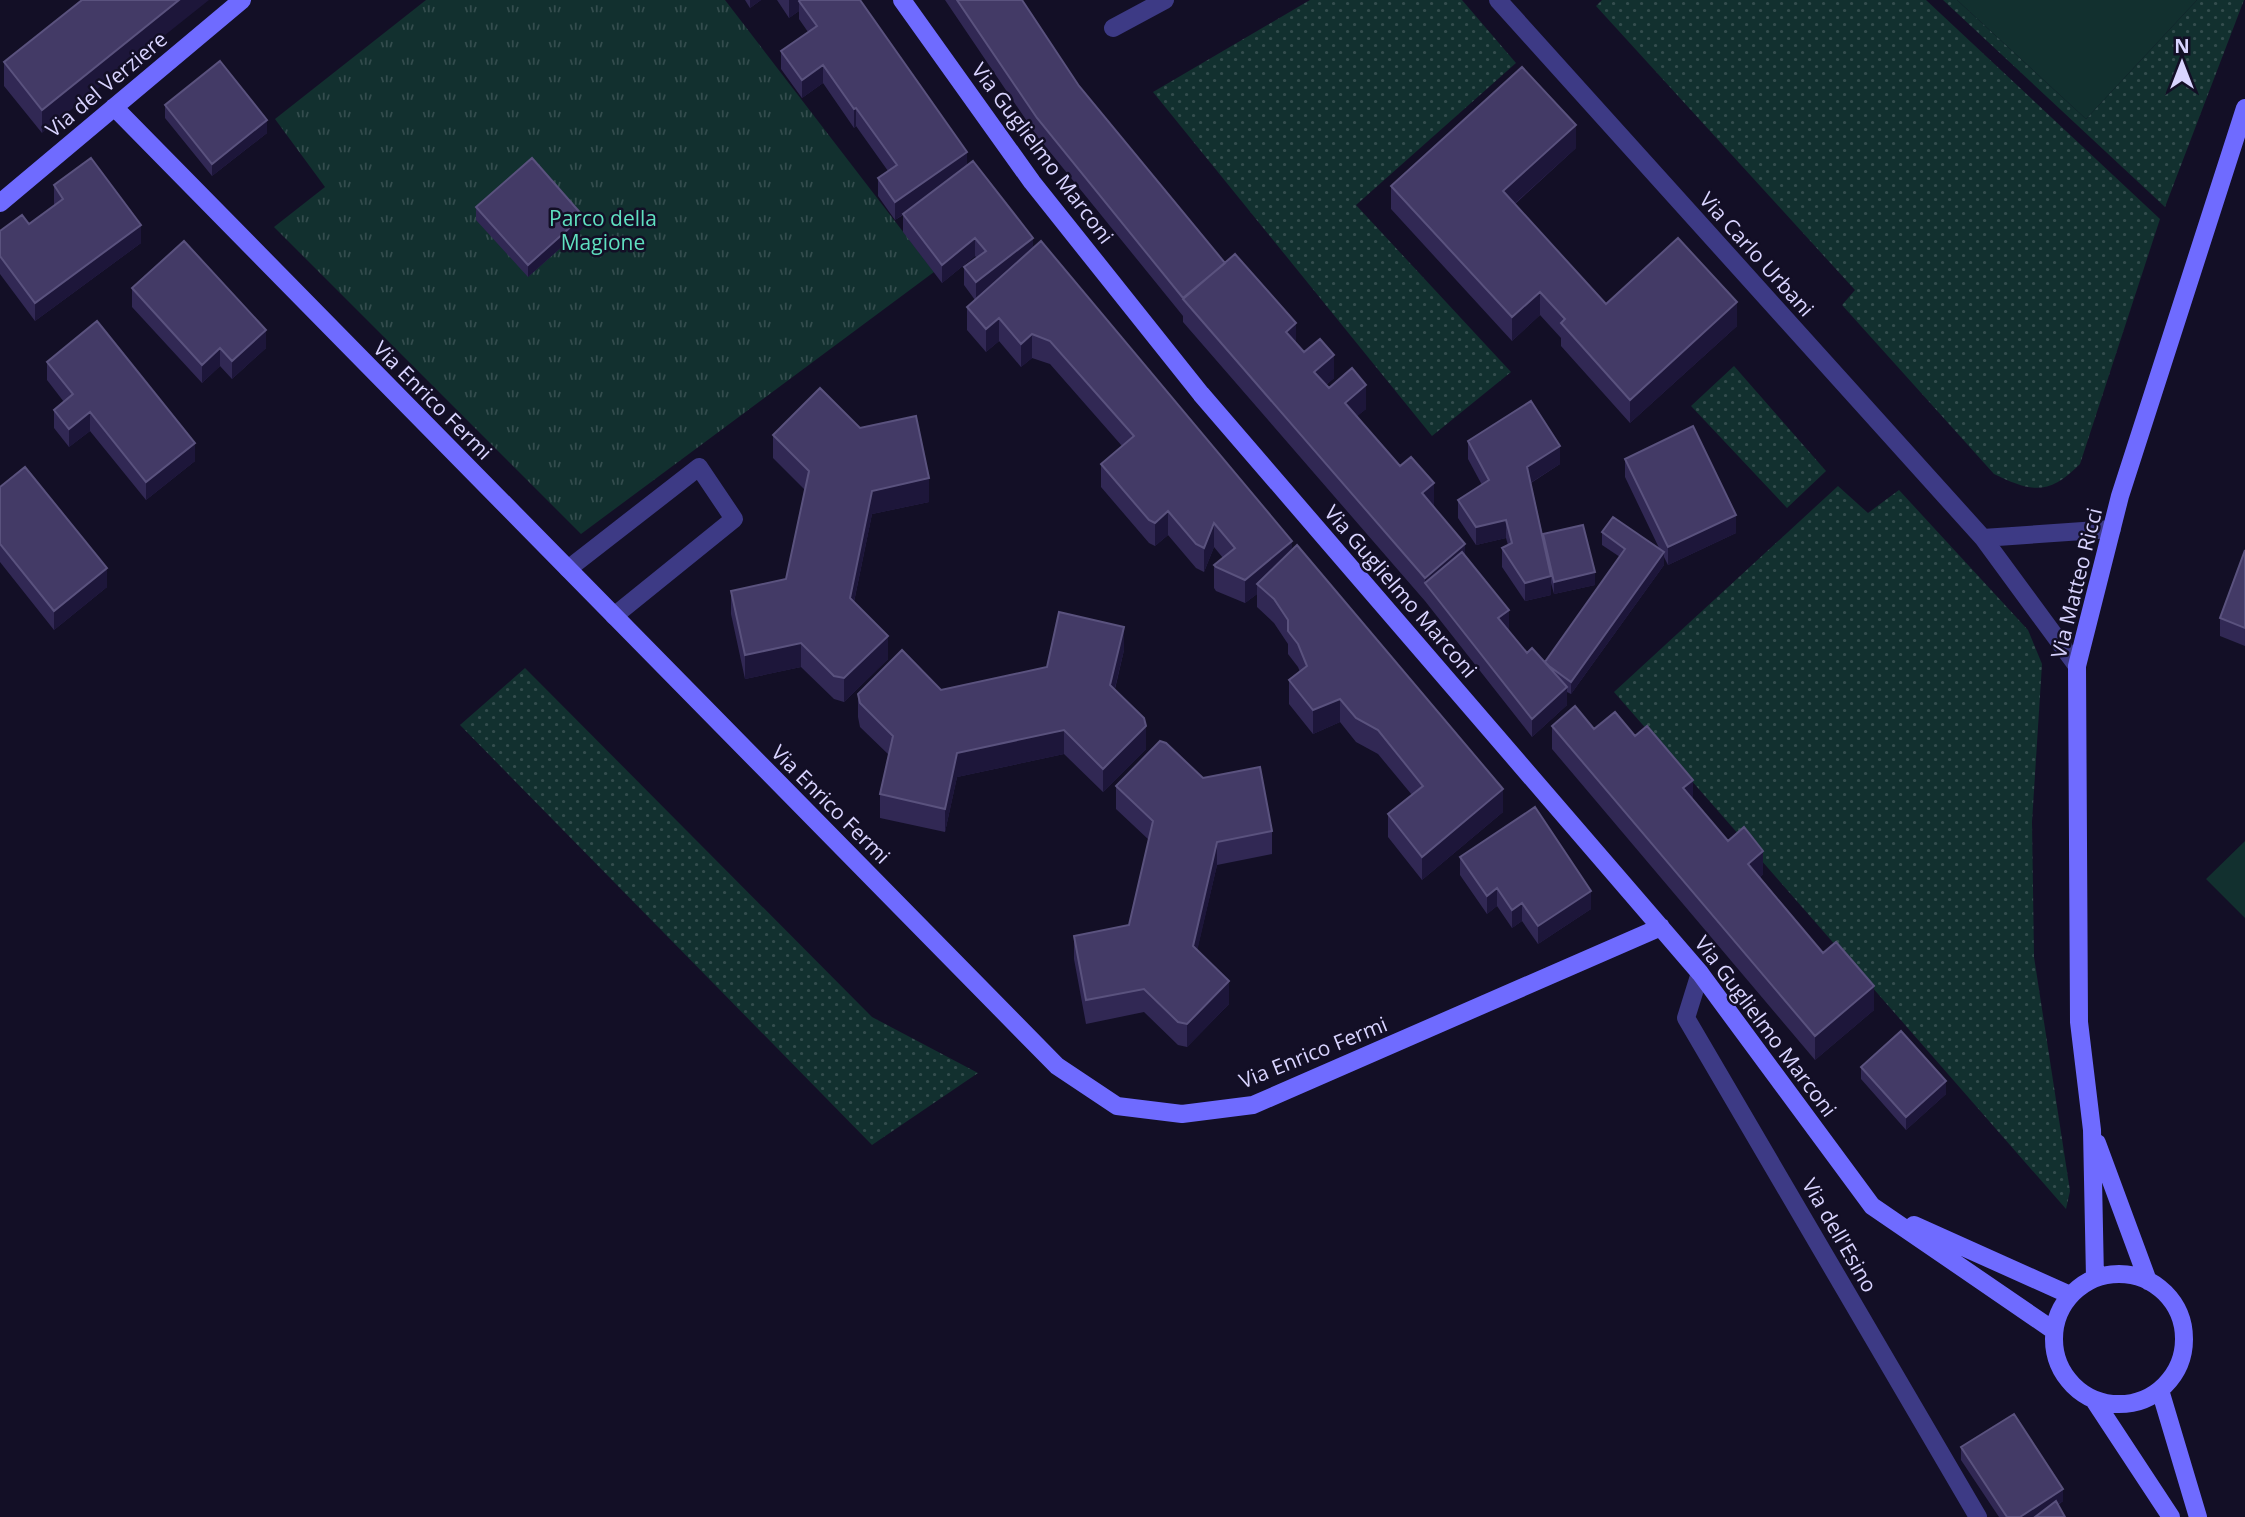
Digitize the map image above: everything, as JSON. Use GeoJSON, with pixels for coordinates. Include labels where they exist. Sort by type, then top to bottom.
{"type":"FeatureCollection","features":[{"type":"Feature","properties":{"kind":"street","name":"Via del Verziere"},"geometry":{"type":"LineString","coordinates":[[0,203],[242,0]]}},
{"type":"Feature","properties":{"kind":"street","name":"Via Guglielmo Marconi"},"geometry":{"type":"LineString","coordinates":[[902,0],[1032,182],[1201,394],[1700,972],[1872,1206],[2053,1331]]}},
{"type":"Feature","properties":{"kind":"street"},"geometry":{"type":"LineString","coordinates":[[1113,28],[1166,0]]}},
{"type":"Feature","properties":{"kind":"street","name":"Via Carlo Urbani"},"geometry":{"type":"LineString","coordinates":[[1498,0],[1983,538],[2077,666]]}},
{"type":"Feature","properties":{"kind":"street","name":"Via Enrico Fermi"},"geometry":{"type":"LineString","coordinates":[[114,107],[1057,1066],[1117,1106],[1182,1114],[1253,1105],[1661,927]]}},
{"type":"Feature","properties":{"kind":"street","name":"Via Matteo Ricci"},"geometry":{"type":"LineString","coordinates":[[2095,1278],[2092,1130],[2079,1022],[2077,666],[2112,528],[2245,108]]}},
{"type":"Feature","properties":{"kind":"street"},"geometry":{"type":"LineString","coordinates":[[568,569],[699,467],[734,519],[614,616]]}},
{"type":"Feature","properties":{"kind":"street"},"geometry":{"type":"LineString","coordinates":[[1983,538],[2112,528]]}},
{"type":"Feature","properties":{"kind":"street","name":"Via dell'Esino"},"geometry":{"type":"LineString","coordinates":[[1700,972],[1686,1018],[1978,1517]]}},
{"type":"Feature","properties":{"kind":"street","name":"Via Matteo Ricci"},"geometry":{"type":"LineString","coordinates":[[2092,1130],[2148,1281]]}},
{"type":"Feature","properties":{"kind":"street","name":"Via Guglielmo Marconi"},"geometry":{"type":"LineString","coordinates":[[1872,1206],[2070,1295]]}},
{"type":"Feature","properties":{"kind":"street"},"geometry":{"type":"LineString","coordinates":[[2113,1274],[2148,1281],[2166,1293],[2178,1311],[2184,1332],[2183,1354],[2174,1374],[2160,1390],[2145,1400],[2111,1405],[2094,1400],[2075,1389],[2062,1372],[2054,1352],[2053,1331],[2059,1311],[2070,1295],[2095,1278],[2113,1274]]}},
{"type":"Feature","properties":{"kind":"street"},"geometry":{"type":"LineString","coordinates":[[2160,1390],[2198,1517]]}},
{"type":"Feature","properties":{"kind":"street"},"geometry":{"type":"LineString","coordinates":[[2094,1400],[2171,1517]]}},
{"type":"Feature","properties":{"kind":"green space","name":"Parco della Magione"},"geometry":{"type":"Polygon","coordinates":[[[426,0],[725,0],[934,272],[581,534],[274,227],[325,187],[275,119],[426,0]]]}},
{"type":"Feature","properties":{"kind":"green space"},"geometry":{"type":"Polygon","coordinates":[[[1310,0],[1462,0],[1516,63],[1356,205],[1511,372],[1432,436],[1153,92],[1310,0]]]}},
{"type":"Feature","properties":{"kind":"green space"},"geometry":{"type":"Polygon","coordinates":[[[1602,0],[1926,0],[2160,219],[2080,464],[2059,481],[2040,488],[2020,485],[1994,474],[1842,305],[1855,290],[1596,6],[1602,0]]]}},
{"type":"Feature","properties":{"kind":"green space"},"geometry":{"type":"Polygon","coordinates":[[[1943,0],[1957,0],[2086,119],[2197,0],[2244,0],[2165,207],[1943,0]]]}},
{"type":"Feature","properties":{"kind":"green space"},"geometry":{"type":"Polygon","coordinates":[[[1957,0],[2197,0],[2086,119],[1957,0]]]}},
{"type":"Feature","properties":{"kind":"green space"},"geometry":{"type":"Polygon","coordinates":[[[1734,366],[1826,471],[1787,508],[1691,406],[1734,366]]]}},
{"type":"Feature","properties":{"kind":"green space"},"geometry":{"type":"Polygon","coordinates":[[[1838,486],[1868,513],[1899,490],[2028,630],[2042,664],[2032,822],[2034,957],[2070,1191],[2066,1209],[1614,692],[1838,486]]]}},
{"type":"Feature","properties":{"kind":"green space"},"geometry":{"type":"Polygon","coordinates":[[[525,668],[872,1017],[978,1073],[872,1145],[460,725],[525,668]]]}},
{"type":"Feature","properties":{"kind":"green space"},"geometry":{"type":"Polygon","coordinates":[[[2245,841],[2245,918],[2206,879],[2245,841]]]}},
{"type":"Feature","properties":{"kind":"building"},"geometry":{"type":"Polygon","coordinates":[[[82,0],[179,0],[42,110],[4,62],[82,0]]]}},
{"type":"Feature","properties":{"kind":"building"},"geometry":{"type":"Polygon","coordinates":[[[800,0],[860,0],[967,152],[895,202],[878,178],[897,165],[856,108],[854,109],[823,65],[802,80],[781,51],[817,26],[800,0]]]}},
{"type":"Feature","properties":{"kind":"building"},"geometry":{"type":"Polygon","coordinates":[[[957,0],[1022,0],[1079,86],[1225,263],[1183,298],[1037,118],[957,0]]]}},
{"type":"Feature","properties":{"kind":"building"},"geometry":{"type":"Polygon","coordinates":[[[220,61],[267,120],[212,164],[165,105],[220,61]]]}},
{"type":"Feature","properties":{"kind":"building"},"geometry":{"type":"Polygon","coordinates":[[[1522,67],[1576,125],[1503,191],[1606,304],[1678,238],[1737,302],[1630,400],[1561,323],[1565,319],[1540,292],[1512,317],[1391,186],[1522,67]]]}},
{"type":"Feature","properties":{"kind":"building"},"geometry":{"type":"Polygon","coordinates":[[[91,158],[141,225],[35,303],[0,256],[0,231],[22,215],[29,224],[63,199],[54,185],[91,158]]]}},
{"type":"Feature","properties":{"kind":"building"},"geometry":{"type":"Polygon","coordinates":[[[532,158],[583,216],[528,265],[476,207],[532,158]]]}},
{"type":"Feature","properties":{"kind":"building"},"geometry":{"type":"Polygon","coordinates":[[[973,161],[1033,238],[976,282],[964,267],[986,251],[975,238],[942,265],[903,214],[973,161]]]}},
{"type":"Feature","properties":{"kind":"building"},"geometry":{"type":"Polygon","coordinates":[[[184,241],[266,330],[232,361],[220,348],[202,365],[132,288],[184,241]]]}},
{"type":"Feature","properties":{"kind":"building"},"geometry":{"type":"Polygon","coordinates":[[[1041,241],[1292,541],[1245,580],[1214,565],[1235,548],[1214,523],[1204,548],[1196,544],[1168,511],[1155,523],[1149,520],[1101,464],[1134,436],[1050,341],[1032,334],[1021,344],[999,318],[986,329],[967,307],[1041,241]]]}},
{"type":"Feature","properties":{"kind":"building"},"geometry":{"type":"Polygon","coordinates":[[[1235,254],[1296,323],[1286,332],[1304,352],[1320,339],[1334,355],[1314,372],[1329,388],[1352,368],[1366,385],[1345,403],[1400,466],[1411,457],[1434,483],[1422,493],[1465,544],[1425,578],[1183,299],[1235,254]]]}},
{"type":"Feature","properties":{"kind":"building"},"geometry":{"type":"Polygon","coordinates":[[[97,321],[195,443],[146,482],[90,412],[69,429],[54,410],[73,394],[47,362],[97,321]]]}},
{"type":"Feature","properties":{"kind":"building"},"geometry":{"type":"Polygon","coordinates":[[[820,388],[860,428],[916,416],[929,478],[872,491],[850,598],[888,636],[844,678],[834,676],[801,643],[745,655],[731,591],[786,579],[809,471],[773,435],[820,388]]]}},
{"type":"Feature","properties":{"kind":"building"},"geometry":{"type":"Polygon","coordinates":[[[1531,401],[1560,446],[1527,467],[1551,576],[1525,583],[1502,548],[1512,543],[1506,520],[1476,527],[1458,500],[1489,480],[1468,441],[1531,401]]]}},
{"type":"Feature","properties":{"kind":"building"},"geometry":{"type":"Polygon","coordinates":[[[1693,426],[1736,515],[1668,547],[1625,459],[1693,426]]]}},
{"type":"Feature","properties":{"kind":"building"},"geometry":{"type":"Polygon","coordinates":[[[25,467],[107,568],[54,611],[0,544],[0,487],[25,467]]]}},
{"type":"Feature","properties":{"kind":"building"},"geometry":{"type":"Polygon","coordinates":[[[1613,517],[1664,552],[1571,682],[1545,662],[1625,549],[1602,532],[1613,517]]]}},
{"type":"Feature","properties":{"kind":"building"},"geometry":{"type":"Polygon","coordinates":[[[1583,525],[1595,572],[1554,582],[1543,534],[1583,525]]]}},
{"type":"Feature","properties":{"kind":"building"},"geometry":{"type":"Polygon","coordinates":[[[1297,545],[1503,789],[1422,857],[1388,814],[1423,786],[1378,730],[1356,718],[1340,699],[1313,710],[1289,680],[1307,666],[1298,644],[1288,631],[1288,620],[1274,599],[1257,584],[1297,545]]]}},
{"type":"Feature","properties":{"kind":"building"},"geometry":{"type":"Polygon","coordinates":[[[2245,550],[2245,628],[2220,618],[2245,550]]]}},
{"type":"Feature","properties":{"kind":"building"},"geometry":{"type":"Polygon","coordinates":[[[1462,552],[1509,610],[1498,618],[1527,653],[1532,648],[1567,687],[1532,719],[1425,583],[1462,552]]]}},
{"type":"Feature","properties":{"kind":"building"},"geometry":{"type":"Polygon","coordinates":[[[1059,612],[1124,627],[1110,685],[1144,718],[1146,726],[1103,769],[1064,730],[957,753],[945,809],[880,794],[893,736],[860,703],[858,694],[902,650],[941,690],[1047,667],[1059,612]]]}},
{"type":"Feature","properties":{"kind":"building"},"geometry":{"type":"Polygon","coordinates":[[[1575,706],[1594,729],[1615,712],[1635,736],[1647,726],[1693,780],[1683,788],[1728,841],[1744,827],[1763,851],[1748,864],[1823,953],[1836,942],[1874,986],[1815,1036],[1552,726],[1575,706]]]}},
{"type":"Feature","properties":{"kind":"building"},"geometry":{"type":"Polygon","coordinates":[[[1160,741],[1166,743],[1203,778],[1260,767],[1272,831],[1217,842],[1193,946],[1229,981],[1187,1024],[1178,1022],[1144,989],[1086,1000],[1074,936],[1129,925],[1153,821],[1116,786],[1160,741]]]}},
{"type":"Feature","properties":{"kind":"building"},"geometry":{"type":"Polygon","coordinates":[[[1535,807],[1591,891],[1538,926],[1522,903],[1512,910],[1497,888],[1487,896],[1460,857],[1535,807]]]}},
{"type":"Feature","properties":{"kind":"building"},"geometry":{"type":"Polygon","coordinates":[[[1901,1031],[1946,1081],[1906,1117],[1861,1067],[1901,1031]]]}},
{"type":"Feature","properties":{"kind":"building"},"geometry":{"type":"Polygon","coordinates":[[[2014,1414],[2063,1489],[2020,1517],[2007,1517],[1961,1447],[2014,1414]]]}},
{"type":"Feature","properties":{"kind":"building"},"geometry":{"type":"Polygon","coordinates":[[[2056,1501],[2065,1517],[2035,1517],[2056,1501]]]}}]}
